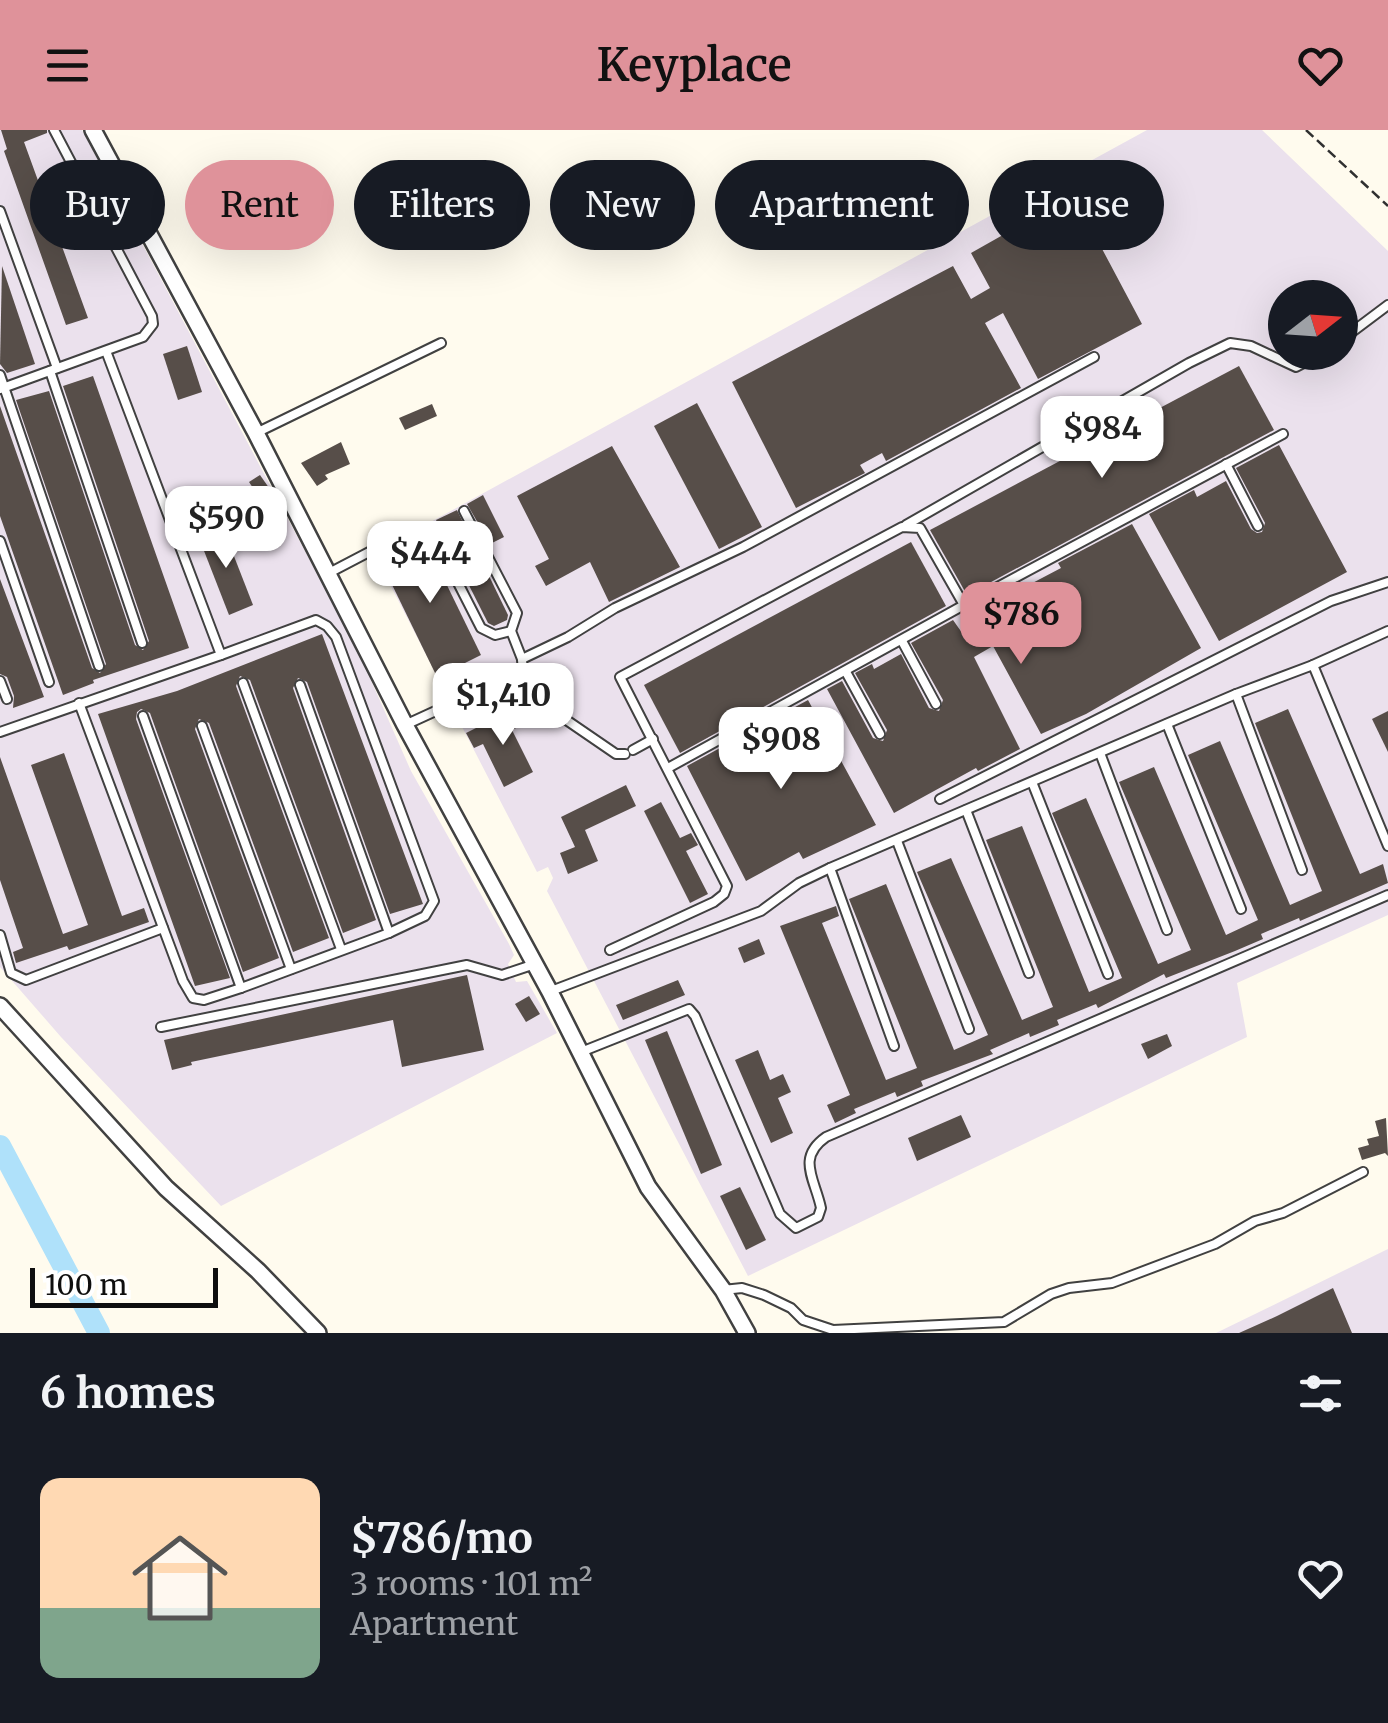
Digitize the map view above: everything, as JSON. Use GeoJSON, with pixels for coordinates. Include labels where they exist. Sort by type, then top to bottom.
{"type":"FeatureCollection","features":[{"type":"Feature","properties":{"kind":"street"},"geometry":{"type":"LineString","coordinates":[[93,130],[256,432],[648,1187],[723,1290],[747,1333]]}},
{"type":"Feature","properties":{"kind":"street"},"geometry":{"type":"LineString","coordinates":[[0,1006],[166,1188],[258,1271],[318,1333]]}},
{"type":"Feature","properties":{"kind":"lane"},"geometry":{"type":"LineString","coordinates":[[2,388],[143,338],[153,324],[54,130]]}},
{"type":"Feature","properties":{"kind":"lane"},"geometry":{"type":"LineString","coordinates":[[0,210],[142,642]]}},
{"type":"Feature","properties":{"kind":"lane"},"geometry":{"type":"LineString","coordinates":[[1358,328],[1388,305]]}},
{"type":"Feature","properties":{"kind":"lane"},"geometry":{"type":"LineString","coordinates":[[610,950],[714,902],[727,886],[620,677],[902,527],[1189,362],[1230,343],[1268,354]]}},
{"type":"Feature","properties":{"kind":"lane"},"geometry":{"type":"LineString","coordinates":[[256,432],[441,344]]}},
{"type":"Feature","properties":{"kind":"lane"},"geometry":{"type":"LineString","coordinates":[[106,351],[222,654]]}},
{"type":"Feature","properties":{"kind":"lane"},"geometry":{"type":"LineString","coordinates":[[522,659],[615,608],[744,547],[1094,357]]}},
{"type":"Feature","properties":{"kind":"lane"},"geometry":{"type":"LineString","coordinates":[[0,375],[99,666]]}},
{"type":"Feature","properties":{"kind":"lane"},"geometry":{"type":"LineString","coordinates":[[668,768],[1283,434]]}},
{"type":"Feature","properties":{"kind":"lane"},"geometry":{"type":"LineString","coordinates":[[1226,464],[1258,526]]}},
{"type":"Feature","properties":{"kind":"lane"},"geometry":{"type":"LineString","coordinates":[[464,510],[518,613],[511,631],[522,659],[524,691]]}},
{"type":"Feature","properties":{"kind":"lane"},"geometry":{"type":"LineString","coordinates":[[902,527],[920,528],[964,605]]}},
{"type":"Feature","properties":{"kind":"lane"},"geometry":{"type":"LineString","coordinates":[[431,530],[481,628],[495,635],[511,631]]}},
{"type":"Feature","properties":{"kind":"lane"},"geometry":{"type":"LineString","coordinates":[[0,541],[49,682]]}},
{"type":"Feature","properties":{"kind":"lane"},"geometry":{"type":"LineString","coordinates":[[327,574],[371,551]]}},
{"type":"Feature","properties":{"kind":"lane"},"geometry":{"type":"LineString","coordinates":[[940,800],[1331,601],[1388,582]]}},
{"type":"Feature","properties":{"kind":"lane"},"geometry":{"type":"LineString","coordinates":[[0,732],[79,704],[222,654],[316,620],[336,637],[434,902],[425,916],[389,933],[241,988],[204,1000],[193,998],[182,981],[79,704]]}},
{"type":"Feature","properties":{"kind":"lane"},"geometry":{"type":"LineString","coordinates":[[550,992],[761,911],[799,883],[830,868],[1388,631]]}},
{"type":"Feature","properties":{"kind":"lane"},"geometry":{"type":"LineString","coordinates":[[902,641],[936,704]]}},
{"type":"Feature","properties":{"kind":"lane"},"geometry":{"type":"LineString","coordinates":[[1312,666],[1388,846]]}},
{"type":"Feature","properties":{"kind":"lane"},"geometry":{"type":"LineString","coordinates":[[846,672],[880,734]]}},
{"type":"Feature","properties":{"kind":"lane"},"geometry":{"type":"LineString","coordinates":[[0,681],[7,699]]}},
{"type":"Feature","properties":{"kind":"lane"},"geometry":{"type":"LineString","coordinates":[[243,683],[341,949]]}},
{"type":"Feature","properties":{"kind":"lane"},"geometry":{"type":"LineString","coordinates":[[300,685],[389,933]]}},
{"type":"Feature","properties":{"kind":"lane"},"geometry":{"type":"LineString","coordinates":[[524,691],[616,754],[629,752],[653,739]]}},
{"type":"Feature","properties":{"kind":"lane"},"geometry":{"type":"LineString","coordinates":[[405,725],[478,692],[502,699],[524,691]]}},
{"type":"Feature","properties":{"kind":"lane"},"geometry":{"type":"LineString","coordinates":[[1236,694],[1302,870]]}},
{"type":"Feature","properties":{"kind":"lane"},"geometry":{"type":"LineString","coordinates":[[143,716],[241,988]]}},
{"type":"Feature","properties":{"kind":"lane"},"geometry":{"type":"LineString","coordinates":[[1167,724],[1241,909]]}},
{"type":"Feature","properties":{"kind":"lane"},"geometry":{"type":"LineString","coordinates":[[202,726],[291,969]]}},
{"type":"Feature","properties":{"kind":"lane"},"geometry":{"type":"LineString","coordinates":[[1100,752],[1167,930]]}},
{"type":"Feature","properties":{"kind":"lane"},"geometry":{"type":"LineString","coordinates":[[1032,782],[1108,974]]}},
{"type":"Feature","properties":{"kind":"lane"},"geometry":{"type":"LineString","coordinates":[[966,810],[1029,973]]}},
{"type":"Feature","properties":{"kind":"lane"},"geometry":{"type":"LineString","coordinates":[[898,841],[969,1029]]}},
{"type":"Feature","properties":{"kind":"lane"},"geometry":{"type":"LineString","coordinates":[[830,868],[894,1046]]}},
{"type":"Feature","properties":{"kind":"lane"},"geometry":{"type":"LineString","coordinates":[[581,1052],[689,1010],[695,1016],[780,1214],[796,1228],[818,1217],[820,1208],[808,1155],[826,1137],[1388,894]]}},
{"type":"Feature","properties":{"kind":"lane"},"geometry":{"type":"LineString","coordinates":[[0,935],[11,974],[26,980],[162,928]]}},
{"type":"Feature","properties":{"kind":"lane"},"geometry":{"type":"LineString","coordinates":[[161,1027],[467,964],[502,975],[535,964]]}},
{"type":"Feature","properties":{"kind":"lane"},"geometry":{"type":"LineString","coordinates":[[723,1290],[742,1288],[764,1295],[791,1308],[803,1320],[832,1330],[1004,1322],[1051,1294],[1112,1283],[1216,1244],[1255,1221],[1283,1213],[1363,1172]]}},
{"type":"Feature","properties":{"kind":"path"},"geometry":{"type":"LineString","coordinates":[[1306,130],[1388,206]]}},
{"type":"Feature","properties":{"kind":"shaded area"},"geometry":{"type":"Polygon","coordinates":[[[0,130],[82,130],[98,160],[30,160],[30,250],[146,250],[359,653],[411,771],[509,944],[514,955],[508,964],[516,982],[527,981],[557,1033],[221,1206],[0,967],[0,130]]]}},
{"type":"Feature","properties":{"kind":"shaded area"},"geometry":{"type":"Polygon","coordinates":[[[1147,130],[1262,130],[1388,251],[1388,915],[1237,983],[1247,1037],[748,1276],[547,891],[553,878],[548,867],[537,872],[459,721],[464,709],[455,689],[442,686],[374,553],[928,250],[969,250],[969,227],[989,216],[989,250],[1164,250],[1164,160],[1092,160],[1147,130]]]}},
{"type":"Feature","properties":{"kind":"shaded area"},"geometry":{"type":"Polygon","coordinates":[[[1388,1249],[1388,1333],[1216,1333],[1388,1249]]]}},
{"type":"Feature","properties":{"kind":"building"},"geometry":{"type":"Polygon","coordinates":[[[1,130],[47,130],[24,142],[31,160],[30,224],[4,151],[7,149],[1,130]]]}},
{"type":"Feature","properties":{"kind":"building"},"geometry":{"type":"Polygon","coordinates":[[[989,243],[989,250],[1103,250],[1142,324],[1038,379],[1003,313],[985,323],[1021,388],[886,461],[882,453],[860,465],[865,473],[796,508],[732,382],[953,266],[971,299],[990,288],[971,253],[989,243]]]}},
{"type":"Feature","properties":{"kind":"building"},"geometry":{"type":"Polygon","coordinates":[[[39,250],[63,250],[88,318],[66,325],[39,250]]]}},
{"type":"Feature","properties":{"kind":"building"},"geometry":{"type":"Polygon","coordinates":[[[2,266],[35,364],[7,373],[0,364],[2,266]]]}},
{"type":"Feature","properties":{"kind":"building"},"geometry":{"type":"Polygon","coordinates":[[[187,346],[202,392],[178,400],[163,354],[187,346]]]}},
{"type":"Feature","properties":{"kind":"building"},"geometry":{"type":"Polygon","coordinates":[[[1239,366],[1274,430],[967,595],[930,530],[1239,366]]]}},
{"type":"Feature","properties":{"kind":"building"},"geometry":{"type":"Polygon","coordinates":[[[93,376],[189,648],[93,680],[94,683],[63,695],[0,516],[0,406],[92,668],[100,673],[106,664],[16,400],[49,391],[135,645],[143,650],[149,641],[63,386],[93,376]]]}},
{"type":"Feature","properties":{"kind":"building"},"geometry":{"type":"Polygon","coordinates":[[[697,403],[762,527],[719,549],[654,426],[697,403]]]}},
{"type":"Feature","properties":{"kind":"building"},"geometry":{"type":"Polygon","coordinates":[[[432,404],[437,416],[405,430],[399,418],[432,404]]]}},
{"type":"Feature","properties":{"kind":"building"},"geometry":{"type":"Polygon","coordinates":[[[341,442],[350,464],[325,475],[328,479],[317,486],[301,463],[341,442]]]}},
{"type":"Feature","properties":{"kind":"building"},"geometry":{"type":"Polygon","coordinates":[[[1279,445],[1347,572],[1219,641],[1149,514],[1194,490],[1197,497],[1226,481],[1251,529],[1262,532],[1265,523],[1236,468],[1279,445]]]}},
{"type":"Feature","properties":{"kind":"building"},"geometry":{"type":"Polygon","coordinates":[[[612,446],[680,567],[609,602],[590,562],[546,586],[535,566],[549,559],[517,496],[612,446]]]}},
{"type":"Feature","properties":{"kind":"building"},"geometry":{"type":"Polygon","coordinates":[[[260,475],[274,495],[263,503],[249,482],[260,475]]]}},
{"type":"Feature","properties":{"kind":"building"},"geometry":{"type":"Polygon","coordinates":[[[483,495],[504,537],[490,544],[467,504],[483,495]]]}},
{"type":"Feature","properties":{"kind":"building"},"geometry":{"type":"Polygon","coordinates":[[[457,510],[508,615],[507,620],[494,626],[488,623],[436,520],[457,510]]]}},
{"type":"Feature","properties":{"kind":"building"},"geometry":{"type":"Polygon","coordinates":[[[1132,524],[1201,648],[1086,714],[1041,734],[993,646],[974,657],[1020,749],[894,813],[827,689],[842,681],[873,738],[883,741],[887,730],[855,673],[872,664],[874,669],[901,654],[929,708],[939,711],[943,700],[911,643],[953,620],[965,637],[983,627],[974,608],[1021,583],[1023,588],[1061,568],[1058,563],[1132,524]]]}},
{"type":"Feature","properties":{"kind":"building"},"geometry":{"type":"Polygon","coordinates":[[[223,528],[253,605],[229,615],[199,538],[223,528]]]}},
{"type":"Feature","properties":{"kind":"building"},"geometry":{"type":"Polygon","coordinates":[[[423,536],[481,655],[437,677],[379,558],[423,536]]]}},
{"type":"Feature","properties":{"kind":"building"},"geometry":{"type":"Polygon","coordinates":[[[911,542],[946,606],[680,753],[644,685],[911,542]]]}},
{"type":"Feature","properties":{"kind":"building"},"geometry":{"type":"Polygon","coordinates":[[[0,579],[44,697],[13,708],[14,696],[7,677],[0,674],[0,579]]]}},
{"type":"Feature","properties":{"kind":"building"},"geometry":{"type":"Polygon","coordinates":[[[322,634],[423,904],[390,914],[307,682],[298,678],[293,688],[376,920],[343,933],[250,680],[240,676],[236,686],[329,938],[293,952],[209,723],[199,719],[195,729],[279,958],[243,972],[150,713],[141,709],[136,719],[230,978],[195,986],[98,714],[177,691],[322,634]]]}},
{"type":"Feature","properties":{"kind":"building"},"geometry":{"type":"Polygon","coordinates":[[[808,700],[876,825],[803,859],[799,852],[746,881],[687,766],[808,700]]]}},
{"type":"Feature","properties":{"kind":"building"},"geometry":{"type":"Polygon","coordinates":[[[1288,709],[1360,874],[1383,864],[1388,883],[1261,934],[1263,939],[1235,951],[1166,978],[1164,974],[1098,1008],[1096,1004],[1057,1020],[1059,1025],[990,1050],[993,1054],[921,1081],[923,1086],[897,1097],[895,1092],[854,1109],[856,1113],[835,1123],[827,1105],[850,1095],[780,926],[836,906],[839,916],[822,923],[886,1080],[917,1068],[849,899],[886,884],[954,1050],[988,1035],[917,872],[951,858],[1022,1020],[1053,1007],[986,840],[1022,826],[1089,992],[1122,978],[1052,813],[1086,798],[1158,964],[1191,950],[1119,782],[1154,767],[1226,935],[1258,920],[1188,755],[1220,741],[1290,905],[1322,891],[1255,723],[1288,709]]]}},
{"type":"Feature","properties":{"kind":"building"},"geometry":{"type":"Polygon","coordinates":[[[512,710],[520,726],[512,730],[533,772],[504,787],[483,744],[474,748],[466,733],[512,710]]]}},
{"type":"Feature","properties":{"kind":"building"},"geometry":{"type":"Polygon","coordinates":[[[1388,711],[1388,752],[1372,719],[1388,711]]]}},
{"type":"Feature","properties":{"kind":"building"},"geometry":{"type":"Polygon","coordinates":[[[64,753],[122,916],[144,908],[149,922],[69,950],[67,946],[16,963],[13,952],[23,948],[0,880],[0,757],[63,934],[88,925],[31,765],[64,753]]]}},
{"type":"Feature","properties":{"kind":"building"},"geometry":{"type":"Polygon","coordinates":[[[626,785],[636,806],[585,830],[598,861],[568,874],[560,853],[575,847],[561,817],[626,785]]]}},
{"type":"Feature","properties":{"kind":"building"},"geometry":{"type":"Polygon","coordinates":[[[661,802],[680,838],[691,833],[698,845],[686,851],[708,894],[690,903],[644,811],[661,802]]]}},
{"type":"Feature","properties":{"kind":"building"},"geometry":{"type":"Polygon","coordinates":[[[759,939],[765,954],[744,963],[738,948],[759,939]]]}},
{"type":"Feature","properties":{"kind":"building"},"geometry":{"type":"Polygon","coordinates":[[[467,975],[484,1050],[402,1067],[393,1020],[191,1062],[192,1065],[172,1070],[164,1040],[467,975]]]}},
{"type":"Feature","properties":{"kind":"building"},"geometry":{"type":"Polygon","coordinates":[[[678,980],[685,995],[623,1020],[616,1005],[678,980]]]}},
{"type":"Feature","properties":{"kind":"building"},"geometry":{"type":"Polygon","coordinates":[[[529,996],[540,1014],[526,1022],[515,1004],[529,996]]]}},
{"type":"Feature","properties":{"kind":"building"},"geometry":{"type":"Polygon","coordinates":[[[667,1031],[722,1165],[701,1174],[645,1040],[667,1031]]]}},
{"type":"Feature","properties":{"kind":"building"},"geometry":{"type":"Polygon","coordinates":[[[1167,1034],[1172,1046],[1148,1059],[1141,1044],[1167,1034]]]}},
{"type":"Feature","properties":{"kind":"building"},"geometry":{"type":"Polygon","coordinates":[[[758,1050],[770,1080],[783,1074],[791,1092],[778,1098],[793,1133],[771,1143],[735,1060],[758,1050]]]}},
{"type":"Feature","properties":{"kind":"building"},"geometry":{"type":"Polygon","coordinates":[[[961,1115],[971,1137],[917,1161],[908,1138],[961,1115]]]}},
{"type":"Feature","properties":{"kind":"building"},"geometry":{"type":"Polygon","coordinates":[[[1386,1118],[1388,1156],[1385,1153],[1362,1160],[1358,1148],[1369,1145],[1367,1139],[1379,1136],[1375,1121],[1386,1118]]]}},
{"type":"Feature","properties":{"kind":"building"},"geometry":{"type":"Polygon","coordinates":[[[740,1187],[766,1240],[746,1250],[720,1196],[740,1187]]]}},
{"type":"Feature","properties":{"kind":"building"},"geometry":{"type":"Polygon","coordinates":[[[1333,1288],[1352,1333],[1239,1333],[1277,1316],[1333,1288]]]}},
{"type":"Feature","properties":{"kind":"waterway"},"geometry":{"type":"LineString","coordinates":[[0,1146],[99,1333]]}}]}
